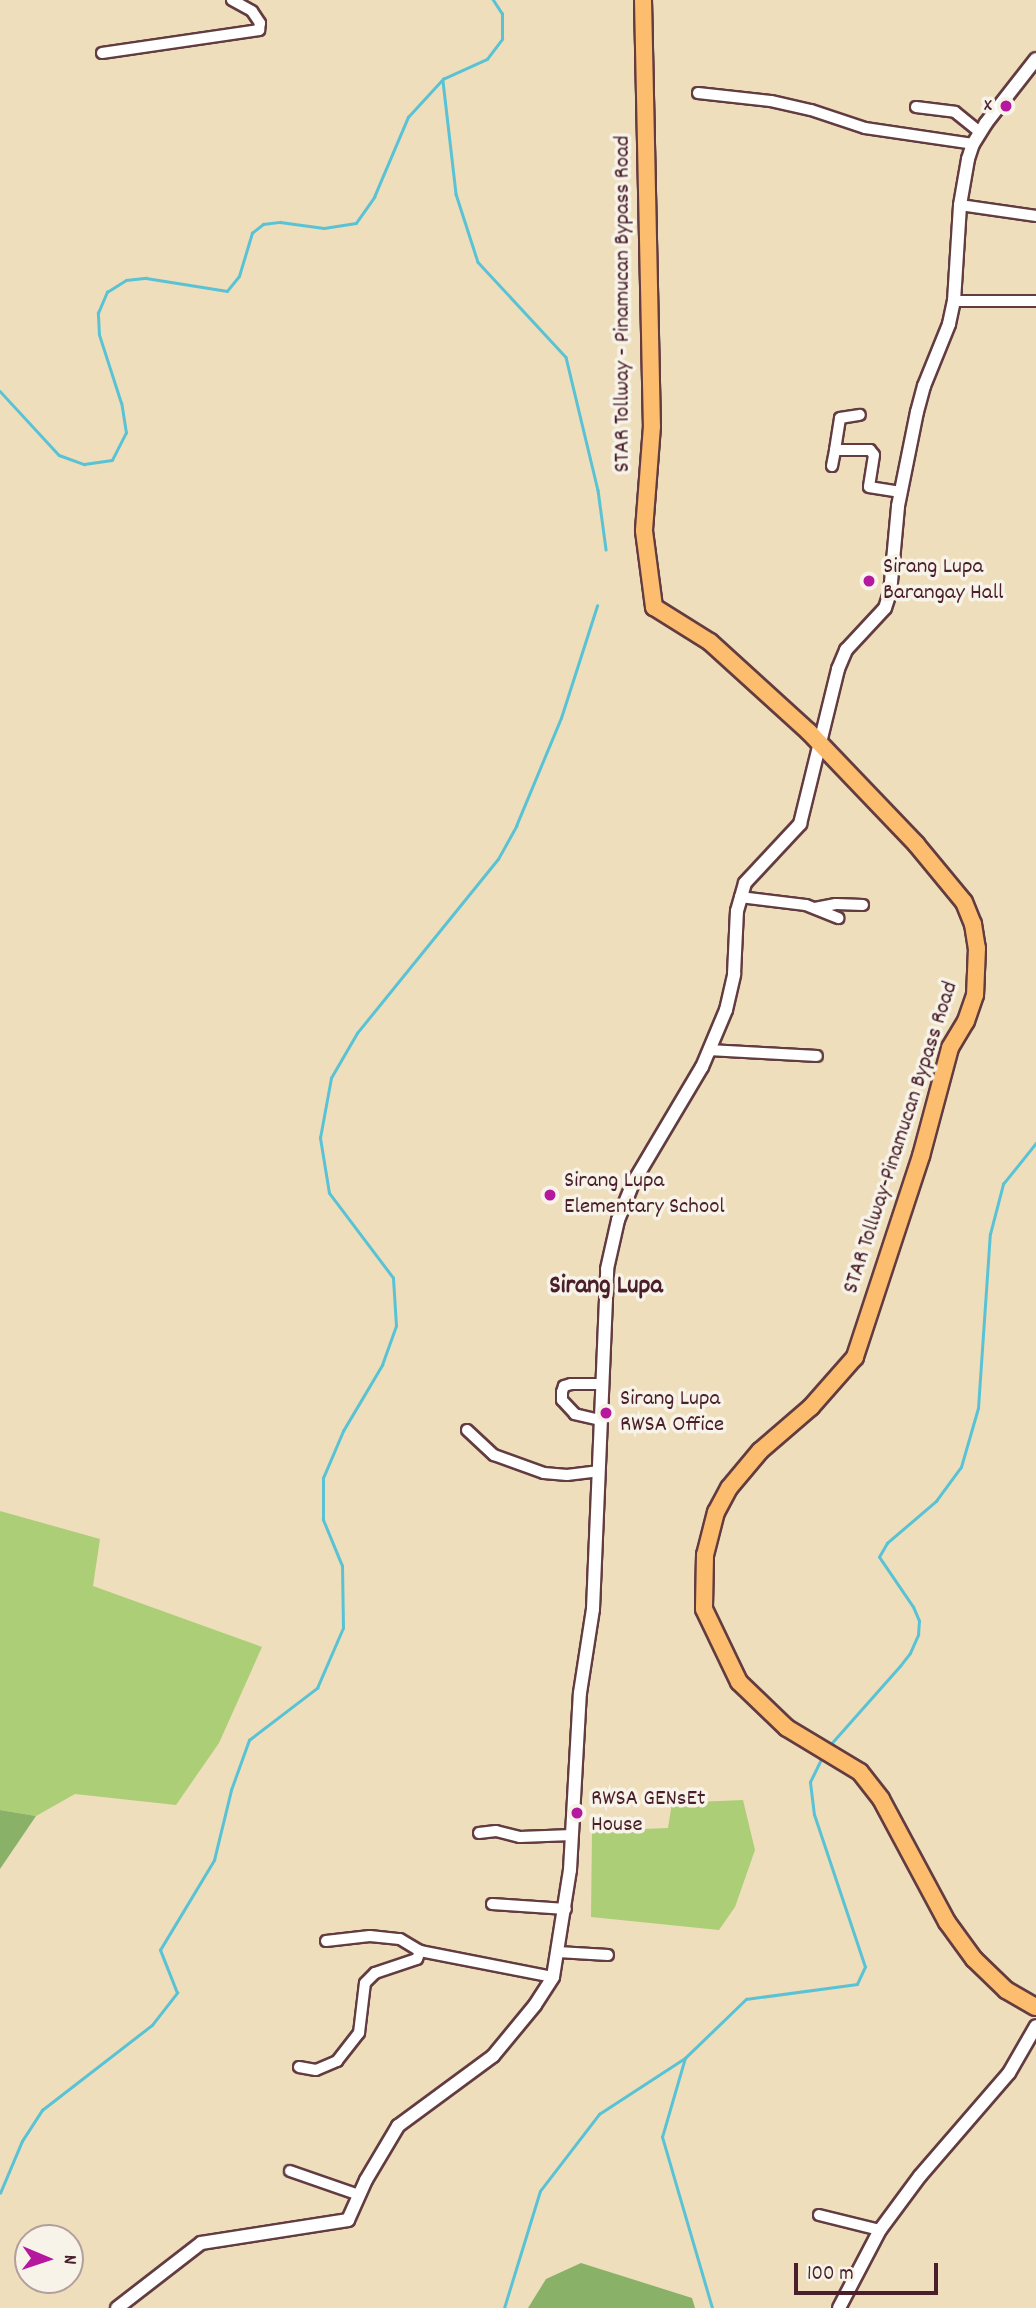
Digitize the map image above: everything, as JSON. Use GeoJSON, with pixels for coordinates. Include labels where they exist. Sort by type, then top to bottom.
{"type":"FeatureCollection","features":[{"type":"Feature","properties":{"kind":"main road","name":"STAR Tollway - Pinamucan Bypass Road"},"geometry":{"type":"LineString","coordinates":[[643,0],[652,413],[644,531],[654,607]]}},
{"type":"Feature","properties":{"kind":"main road","name":"STAR Tollway-Pinamucan Bypass Road"},"geometry":{"type":"LineString","coordinates":[[654,607],[710,642],[820,743],[946,876],[964,902],[973,924],[978,971],[975,995],[966,1021],[950,1048],[921,1156],[855,1357],[811,1407],[760,1451],[729,1488],[716,1512],[705,1555],[704,1609],[720,1649],[739,1682],[787,1728],[860,1772],[881,1799],[947,1922],[974,1959],[1006,1990],[1036,2007]]}},
{"type":"Feature","properties":{"kind":"street"},"geometry":{"type":"LineString","coordinates":[[102,53],[259,30],[260,23],[252,11],[232,0]]}},
{"type":"Feature","properties":{"kind":"street"},"geometry":{"type":"LineString","coordinates":[[117,2308],[201,2243],[348,2220],[398,2126],[493,2056],[535,2005],[552,1977],[566,1909],[580,1692],[593,1609],[607,1269],[618,1220],[633,1183],[709,1050],[731,991],[740,897],[751,873],[789,839],[800,824],[838,669],[846,650],[885,608],[890,593],[901,492],[924,386],[949,324],[954,301],[960,205],[973,144],[1035,62]]}},
{"type":"Feature","properties":{"kind":"street"},"geometry":{"type":"LineString","coordinates":[[698,93],[771,101],[811,110],[865,128],[973,144]]}},
{"type":"Feature","properties":{"kind":"street"},"geometry":{"type":"LineString","coordinates":[[916,107],[955,112],[980,132]]}},
{"type":"Feature","properties":{"kind":"street"},"geometry":{"type":"LineString","coordinates":[[960,205],[1036,216]]}},
{"type":"Feature","properties":{"kind":"street"},"geometry":{"type":"LineString","coordinates":[[954,301],[1036,301]]}},
{"type":"Feature","properties":{"kind":"street"},"geometry":{"type":"LineString","coordinates":[[832,466],[840,418],[860,415]]}},
{"type":"Feature","properties":{"kind":"street"},"geometry":{"type":"LineString","coordinates":[[835,450],[873,452],[869,487],[901,492]]}},
{"type":"Feature","properties":{"kind":"street"},"geometry":{"type":"LineString","coordinates":[[740,897],[815,908],[839,918]]}},
{"type":"Feature","properties":{"kind":"street"},"geometry":{"type":"LineString","coordinates":[[815,908],[836,904],[863,905]]}},
{"type":"Feature","properties":{"kind":"street"},"geometry":{"type":"LineString","coordinates":[[709,1050],[817,1056]]}},
{"type":"Feature","properties":{"kind":"street"},"geometry":{"type":"LineString","coordinates":[[600,1420],[575,1414],[562,1400],[562,1392],[564,1386],[571,1384],[602,1384]]}},
{"type":"Feature","properties":{"kind":"street"},"geometry":{"type":"LineString","coordinates":[[467,1430],[494,1455],[544,1473],[567,1475],[598,1471]]}},
{"type":"Feature","properties":{"kind":"street"},"geometry":{"type":"LineString","coordinates":[[479,1833],[496,1831],[520,1837],[572,1835]]}},
{"type":"Feature","properties":{"kind":"street"},"geometry":{"type":"LineString","coordinates":[[492,1904],[566,1909]]}},
{"type":"Feature","properties":{"kind":"street"},"geometry":{"type":"LineString","coordinates":[[326,1941],[400,1939],[420,1951],[552,1977]]}},
{"type":"Feature","properties":{"kind":"street"},"geometry":{"type":"LineString","coordinates":[[299,2067],[316,2070],[337,2061],[359,2033],[365,1983],[375,1973],[417,1959],[420,1951]]}},
{"type":"Feature","properties":{"kind":"street"},"geometry":{"type":"LineString","coordinates":[[558,1952],[608,1955]]}},
{"type":"Feature","properties":{"kind":"street"},"geometry":{"type":"LineString","coordinates":[[839,2308],[880,2230],[920,2176],[1009,2073],[1036,2026]]}},
{"type":"Feature","properties":{"kind":"street"},"geometry":{"type":"LineString","coordinates":[[290,2171],[359,2195]]}},
{"type":"Feature","properties":{"kind":"street"},"geometry":{"type":"LineString","coordinates":[[819,2215],[880,2230]]}},
{"type":"Feature","properties":{"kind":"green space"},"geometry":{"type":"Polygon","coordinates":[[[0,1511],[100,1539],[93,1586],[262,1647],[219,1743],[176,1805],[75,1794],[36,1816],[0,1810],[0,1511]]]}},
{"type":"Feature","properties":{"kind":"green space"},"geometry":{"type":"Polygon","coordinates":[[[743,1800],[755,1850],[735,1907],[719,1930],[591,1917],[592,1831],[668,1828],[672,1803],[743,1800]]]}},
{"type":"Feature","properties":{"kind":"green space"},"geometry":{"type":"Polygon","coordinates":[[[0,1810],[36,1816],[0,1869],[0,1810]]]}},
{"type":"Feature","properties":{"kind":"green space"},"geometry":{"type":"Polygon","coordinates":[[[581,2263],[692,2298],[695,2308],[528,2308],[546,2279],[581,2263]]]}},
{"type":"Feature","properties":{"kind":"waterway"},"geometry":{"type":"LineString","coordinates":[[0,391],[59,455],[84,464],[112,460],[126,433],[121,403],[99,335],[98,313],[107,292],[126,280],[146,278],[227,291],[239,276],[252,233],[263,224],[280,222],[324,228],[356,223],[374,197],[408,117],[443,79],[487,59],[502,39],[502,14],[493,0]]}},
{"type":"Feature","properties":{"kind":"waterway"},"geometry":{"type":"LineString","coordinates":[[443,81],[456,194],[478,262],[566,357],[598,490],[606,549]]}},
{"type":"Feature","properties":{"kind":"waterway"},"geometry":{"type":"LineString","coordinates":[[0,2193],[22,2141],[42,2110],[152,2025],[177,1993],[160,1950],[214,1860],[231,1790],[249,1740],[317,1688],[343,1628],[342,1566],[323,1520],[323,1478],[343,1431],[382,1365],[396,1326],[393,1278],[329,1193],[320,1138],[331,1078],[357,1033],[498,859],[516,826],[561,718],[597,606]]}},
{"type":"Feature","properties":{"kind":"waterway"},"geometry":{"type":"LineString","coordinates":[[829,1746],[900,1666],[910,1653],[918,1635],[919,1621],[913,1607],[879,1557],[887,1543],[936,1501],[961,1467],[978,1408],[990,1234],[1003,1184],[1036,1143]]}},
{"type":"Feature","properties":{"kind":"waterway"},"geometry":{"type":"LineString","coordinates":[[712,2308],[662,2137],[685,2058],[746,1999],[857,1984],[865,1967],[814,1815],[810,1782],[822,1757]]}},
{"type":"Feature","properties":{"kind":"waterway"},"geometry":{"type":"LineString","coordinates":[[504,2308],[540,2191],[599,2114],[685,2058]]}},
{"type":"Feature","properties":{"kind":"place","name":"x"},"geometry":{"type":"Point","coordinates":[1006,106]}},
{"type":"Feature","properties":{"kind":"place","name":"Sirang Lupa Barangay Hall"},"geometry":{"type":"Point","coordinates":[869,581]}},
{"type":"Feature","properties":{"kind":"place","name":"Sirang Lupa Elementary School"},"geometry":{"type":"Point","coordinates":[550,1195]}},
{"type":"Feature","properties":{"kind":"place","name":"Sirang Lupa RWSA Office"},"geometry":{"type":"Point","coordinates":[606,1413]}},
{"type":"Feature","properties":{"kind":"place","name":"RWSA GENsEt House"},"geometry":{"type":"Point","coordinates":[577,1813]}},
{"type":"Feature","properties":{"kind":"district","name":"Sirang Lupa"},"geometry":{"type":"Point","coordinates":[606,1287]}}]}
